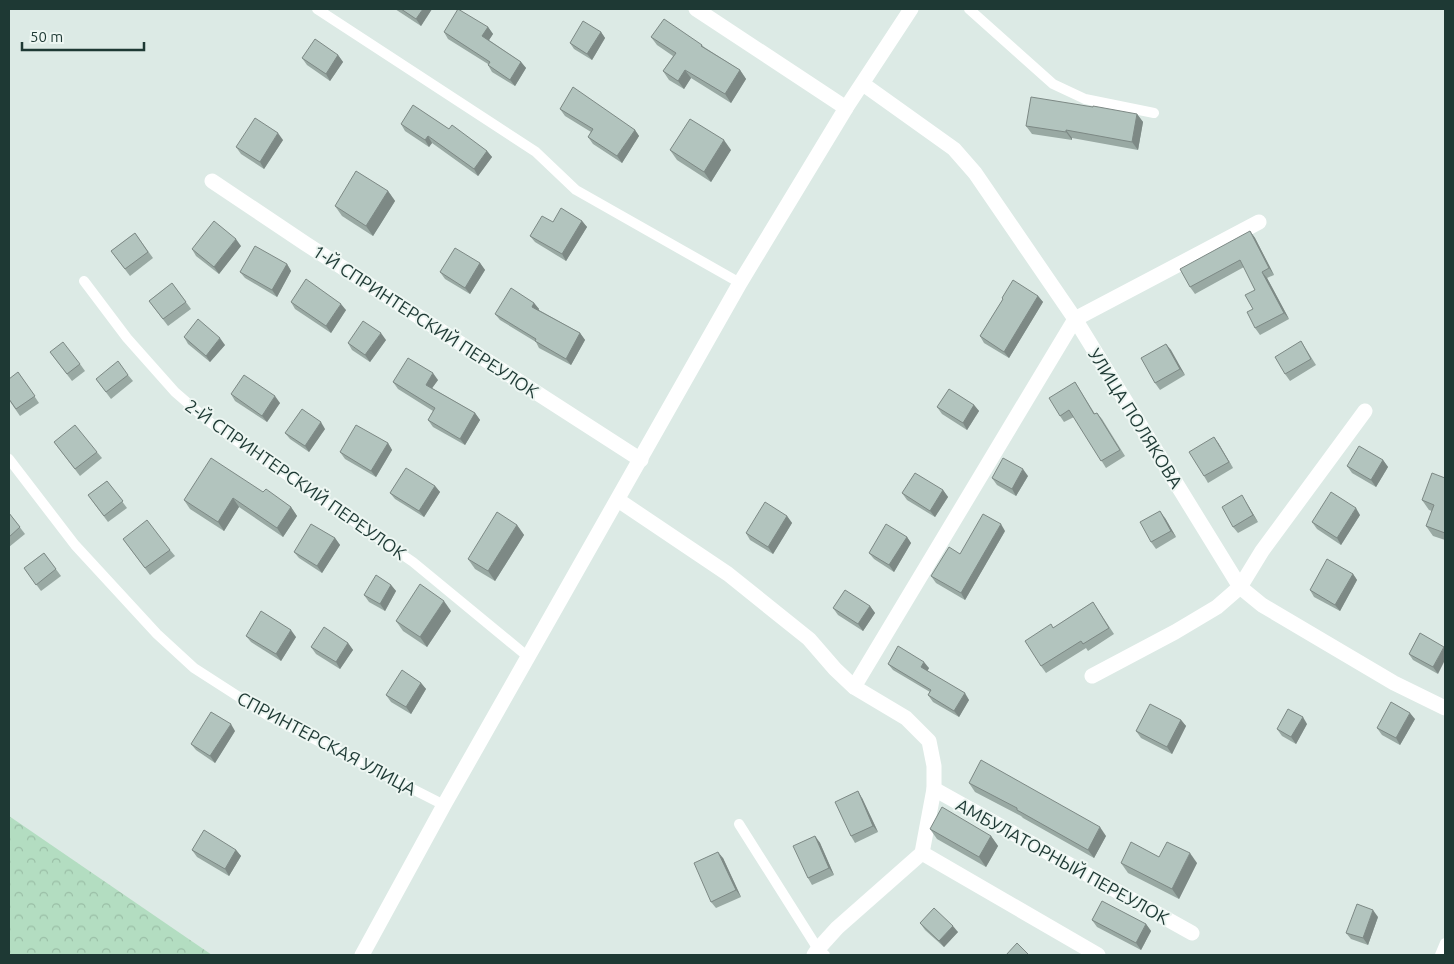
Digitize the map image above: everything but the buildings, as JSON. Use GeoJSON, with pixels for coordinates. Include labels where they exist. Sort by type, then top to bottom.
{"type":"FeatureCollection","features":[{"type":"Feature","properties":{"kind":"street"},"geometry":{"type":"LineString","coordinates":[[696,9],[846,108]]}},
{"type":"Feature","properties":{"kind":"street"},"geometry":{"type":"LineString","coordinates":[[362,955],[444,805],[740,283],[846,108],[912,9]]}},
{"type":"Feature","properties":{"kind":"street","name":"УЛИЦА ПОЛЯКОВА"},"geometry":{"type":"LineString","coordinates":[[863,84],[954,149],[975,173],[1075,319],[1240,587],[1262,605],[1377,674],[1445,708]]}},
{"type":"Feature","properties":{"kind":"street","name":"1-Й СПРИНТЕРСКИЙ ПЕРЕУЛОК"},"geometry":{"type":"LineString","coordinates":[[212,181],[306,244],[641,460]]}},
{"type":"Feature","properties":{"kind":"street"},"geometry":{"type":"LineString","coordinates":[[854,687],[1075,319],[1259,222]]}},
{"type":"Feature","properties":{"kind":"street"},"geometry":{"type":"LineString","coordinates":[[1092,676],[1175,632],[1217,607],[1240,587],[1262,551],[1365,411]]}},
{"type":"Feature","properties":{"kind":"street"},"geometry":{"type":"LineString","coordinates":[[618,500],[735,580],[809,639],[854,687],[906,718],[929,741],[934,766],[934,789],[922,853],[837,928],[819,953]]}},
{"type":"Feature","properties":{"kind":"street","name":"АМБУЛАТОРНЫЙ ПЕРЕУЛОК"},"geometry":{"type":"LineString","coordinates":[[934,789],[1192,933]]}},
{"type":"Feature","properties":{"kind":"street"},"geometry":{"type":"LineString","coordinates":[[922,853],[1098,955]]}},
{"type":"Feature","properties":{"kind":"lane"},"geometry":{"type":"LineString","coordinates":[[317,9],[536,152],[576,190],[740,283]]}},
{"type":"Feature","properties":{"kind":"lane"},"geometry":{"type":"LineString","coordinates":[[969,9],[1053,84],[1085,99],[1154,114]]}},
{"type":"Feature","properties":{"kind":"lane","name":"2-Й СПРИНТЕРСКИЙ ПЕРЕУЛОК"},"geometry":{"type":"LineString","coordinates":[[84,281],[127,338],[175,392],[212,424],[413,562],[528,656]]}},
{"type":"Feature","properties":{"kind":"lane","name":"СПРИНТЕРСКАЯ УЛИЦА"},"geometry":{"type":"LineString","coordinates":[[9,459],[75,545],[157,634],[194,668],[267,715],[444,805]]}},
{"type":"Feature","properties":{"kind":"lane"},"geometry":{"type":"LineString","coordinates":[[739,824],[819,953]]}},
{"type":"Feature","properties":{"kind":"lane"},"geometry":{"type":"LineString","coordinates":[[1440,955],[1445,943]]}},
{"type":"Feature","properties":{"kind":"green space"},"geometry":{"type":"Polygon","coordinates":[[[9,816],[212,955],[9,955],[9,816]]]}}]}
